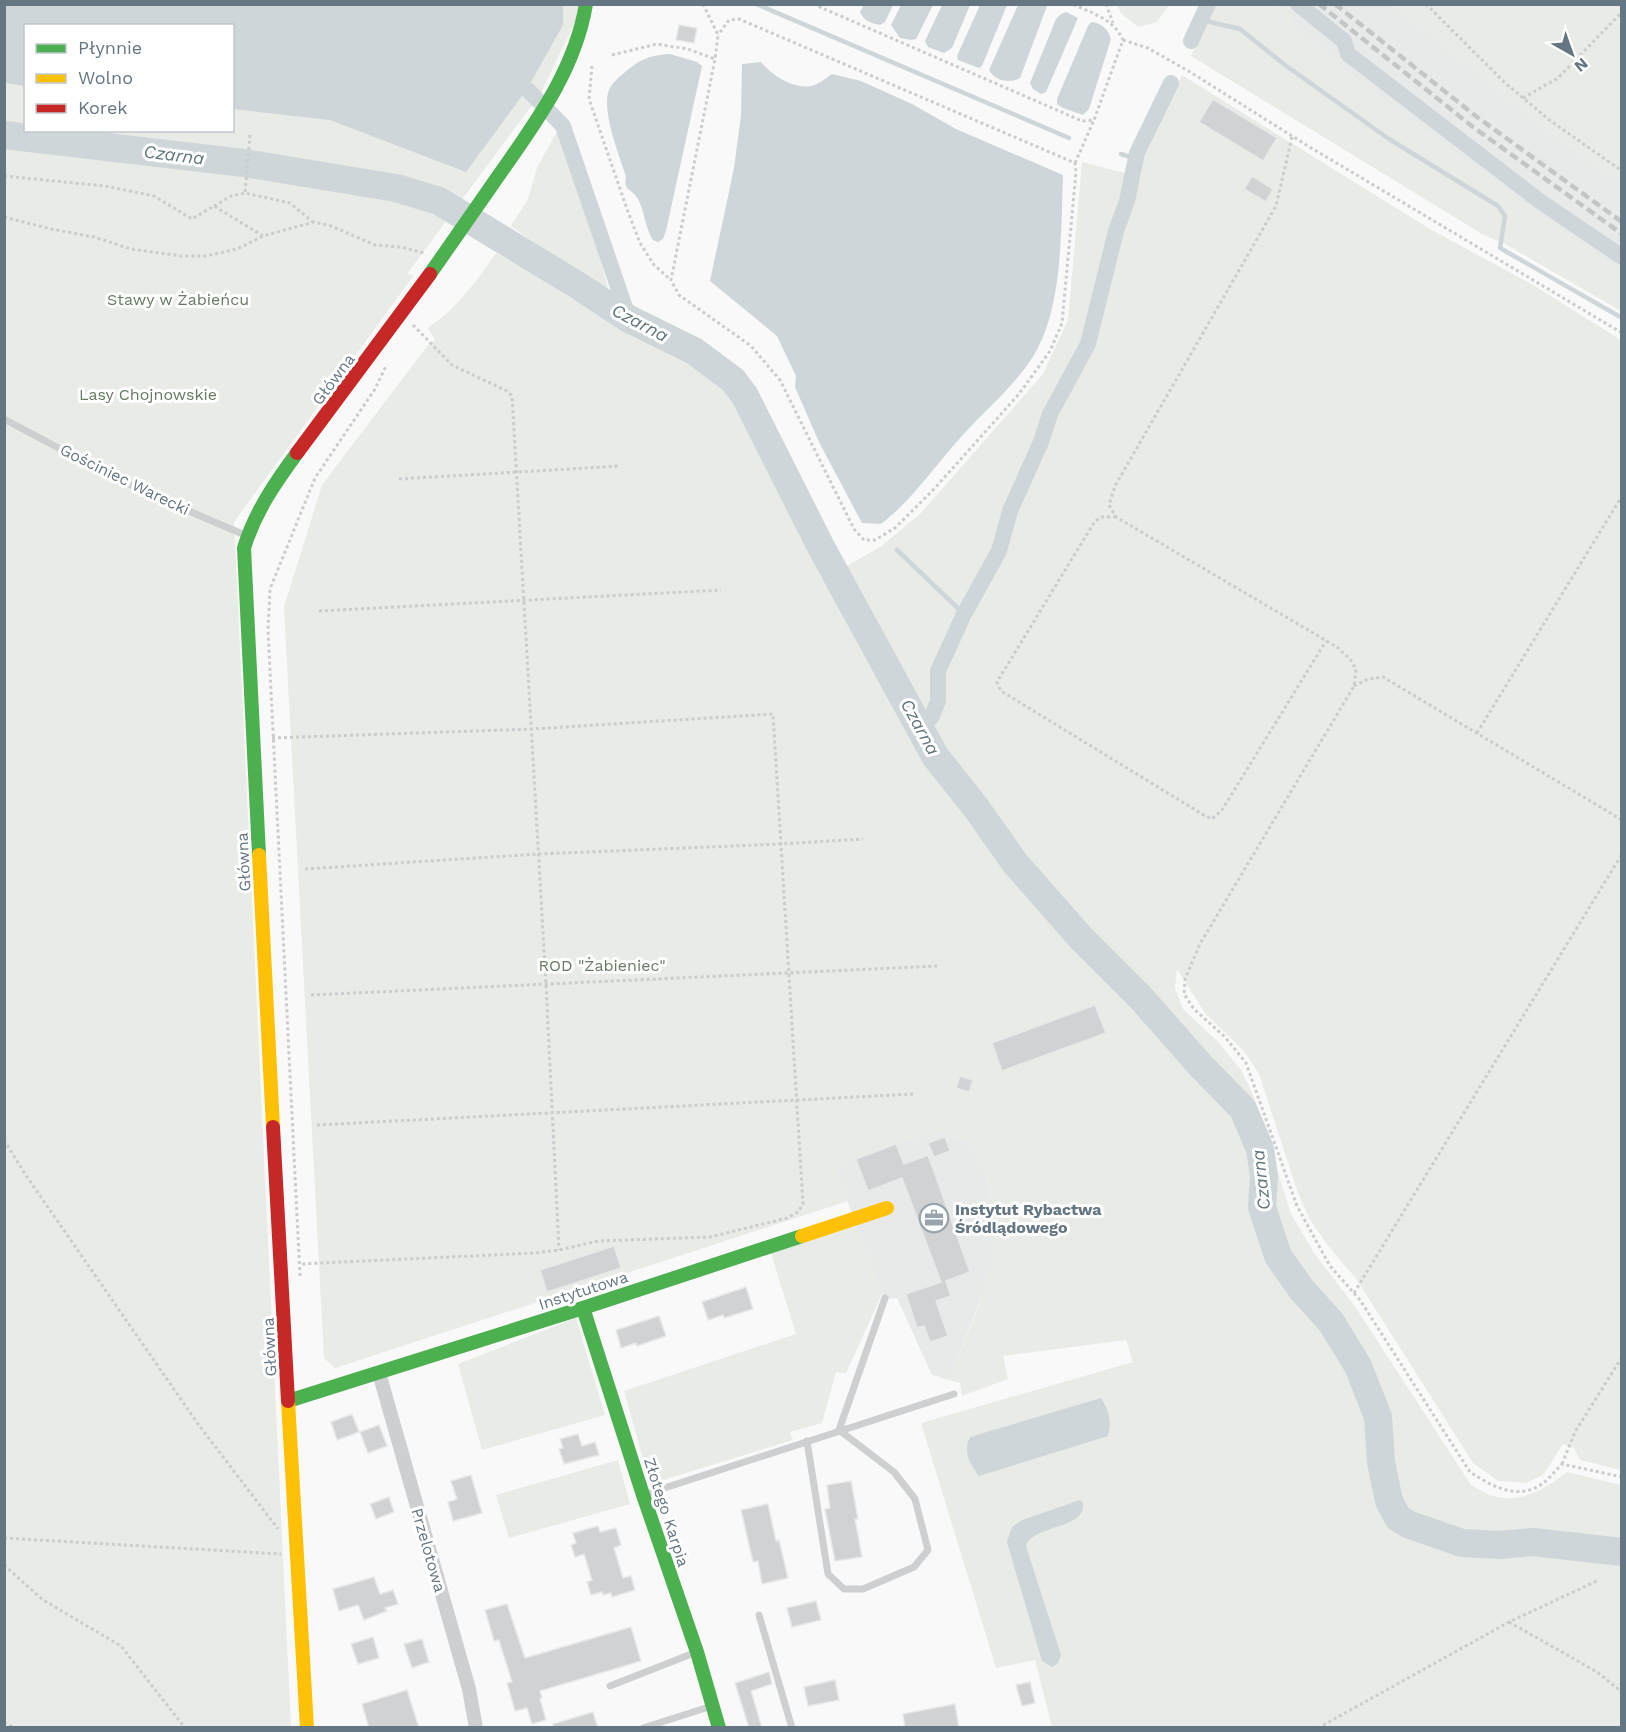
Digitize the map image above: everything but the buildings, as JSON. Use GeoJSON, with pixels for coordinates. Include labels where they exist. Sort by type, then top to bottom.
{"type":"FeatureCollection","features":[{"type":"Feature","properties":{"kind":"street","name":"Główna"},"geometry":{"type":"LineString","coordinates":[[307,1728],[280,1266],[244,548],[247,535],[257,514],[297,454],[457,239],[535,122],[577,45],[583,29],[586,4]]}},
{"type":"Feature","properties":{"kind":"street","name":"Instytutowa"},"geometry":{"type":"LineString","coordinates":[[288,1401],[583,1308],[887,1208]]}},
{"type":"Feature","properties":{"kind":"street","name":"Złotego Karpia"},"geometry":{"type":"LineString","coordinates":[[583,1308],[643,1495],[697,1652],[719,1728]]}},
{"type":"Feature","properties":{"kind":"street","name":"Przelotowa"},"geometry":{"type":"LineString","coordinates":[[379,1373],[470,1689],[476,1728]]}},
{"type":"Feature","properties":{"kind":"lane","name":"Gościniec Warecki"},"geometry":{"type":"LineString","coordinates":[[4,419],[156,497],[247,535]]}},
{"type":"Feature","properties":{"kind":"lane"},"geometry":{"type":"LineString","coordinates":[[839,1430],[885,1298]]}},
{"type":"Feature","properties":{"kind":"lane"},"geometry":{"type":"LineString","coordinates":[[643,1495],[954,1394]]}},
{"type":"Feature","properties":{"kind":"lane"},"geometry":{"type":"LineString","coordinates":[[807,1441],[828,1574],[844,1589],[863,1588],[914,1567],[928,1550],[915,1499],[894,1472],[839,1430]]}},
{"type":"Feature","properties":{"kind":"lane"},"geometry":{"type":"LineString","coordinates":[[759,1615],[792,1728]]}},
{"type":"Feature","properties":{"kind":"lane"},"geometry":{"type":"LineString","coordinates":[[610,1686],[697,1652]]}},
{"type":"Feature","properties":{"kind":"lane"},"geometry":{"type":"LineString","coordinates":[[643,1728],[712,1706]]}},
{"type":"Feature","properties":{"kind":"path"},"geometry":{"type":"LineString","coordinates":[[703,4],[718,35]]}},
{"type":"Feature","properties":{"kind":"path"},"geometry":{"type":"LineString","coordinates":[[813,4],[1082,121],[1094,120]]}},
{"type":"Feature","properties":{"kind":"path"},"geometry":{"type":"LineString","coordinates":[[592,66],[589,99],[640,243],[654,265],[670,280],[679,295],[752,346],[780,380],[854,529],[864,540],[875,540],[895,528],[935,488],[1019,394],[1050,351],[1062,323],[1075,164],[1094,120],[1123,40],[1120,32],[1101,16],[1072,4]]}},
{"type":"Feature","properties":{"kind":"path"},"geometry":{"type":"LineString","coordinates":[[1106,4],[1113,25]]}},
{"type":"Feature","properties":{"kind":"path"},"geometry":{"type":"LineString","coordinates":[[1426,4],[1503,81],[1548,119],[1622,171]]}},
{"type":"Feature","properties":{"kind":"path"},"geometry":{"type":"LineString","coordinates":[[1523,98],[1558,78],[1622,12]]}},
{"type":"Feature","properties":{"kind":"path"},"geometry":{"type":"LineString","coordinates":[[670,280],[718,35],[729,20],[739,19],[1075,164]]}},
{"type":"Feature","properties":{"kind":"path"},"geometry":{"type":"LineString","coordinates":[[1123,40],[1148,48],[1292,137],[1622,333]]}},
{"type":"Feature","properties":{"kind":"path"},"geometry":{"type":"LineString","coordinates":[[612,55],[657,44],[688,49],[715,59]]}},
{"type":"Feature","properties":{"kind":"path"},"geometry":{"type":"LineString","coordinates":[[245,193],[250,135]]}},
{"type":"Feature","properties":{"kind":"path"},"geometry":{"type":"LineString","coordinates":[[1292,137],[1276,206],[1115,486],[1109,506],[1116,517],[1337,647],[1350,659],[1356,669],[1354,686],[1200,944],[1185,979],[1184,994],[1194,1009],[1225,1037],[1246,1063],[1297,1206],[1330,1266],[1354,1293],[1470,1472],[1491,1486],[1507,1491],[1535,1488],[1544,1482],[1562,1464],[1575,1432],[1622,1357]]}},
{"type":"Feature","properties":{"kind":"path"},"geometry":{"type":"LineString","coordinates":[[4,176],[105,186],[154,196],[192,219],[231,196],[245,193],[290,203],[314,222],[331,226],[375,246],[401,248],[443,257]]}},
{"type":"Feature","properties":{"kind":"path"},"geometry":{"type":"LineString","coordinates":[[214,206],[263,236]]}},
{"type":"Feature","properties":{"kind":"path"},"geometry":{"type":"LineString","coordinates":[[4,217],[94,237],[131,249],[181,256],[206,256],[237,249],[263,236],[314,222]]}},
{"type":"Feature","properties":{"kind":"path"},"geometry":{"type":"LineString","coordinates":[[400,315],[409,321],[452,364],[507,391],[512,396],[559,1250]]}},
{"type":"Feature","properties":{"kind":"path"},"geometry":{"type":"LineString","coordinates":[[299,1286],[300,1264],[268,603],[270,589],[315,478],[375,389],[387,364]]}},
{"type":"Feature","properties":{"kind":"path"},"geometry":{"type":"LineString","coordinates":[[399,479],[620,466]]}},
{"type":"Feature","properties":{"kind":"path"},"geometry":{"type":"LineString","coordinates":[[1477,733],[1622,496]]}},
{"type":"Feature","properties":{"kind":"path"},"geometry":{"type":"LineString","coordinates":[[1116,517],[1102,517],[1095,521],[997,682],[1001,691],[1202,814],[1212,819],[1222,810],[1326,640]]}},
{"type":"Feature","properties":{"kind":"path"},"geometry":{"type":"LineString","coordinates":[[319,610],[721,590]]}},
{"type":"Feature","properties":{"kind":"path"},"geometry":{"type":"LineString","coordinates":[[1354,686],[1368,679],[1383,677],[1622,820]]}},
{"type":"Feature","properties":{"kind":"path"},"geometry":{"type":"LineString","coordinates":[[280,1266],[513,1254],[559,1250],[598,1241],[710,1237],[787,1218],[798,1212],[803,1204],[773,714],[532,729],[290,738]]}},
{"type":"Feature","properties":{"kind":"path"},"geometry":{"type":"LineString","coordinates":[[304,869],[538,854],[863,839]]}},
{"type":"Feature","properties":{"kind":"path"},"geometry":{"type":"LineString","coordinates":[[1354,1293],[1622,854]]}},
{"type":"Feature","properties":{"kind":"path"},"geometry":{"type":"LineString","coordinates":[[311,995],[937,966]]}},
{"type":"Feature","properties":{"kind":"path"},"geometry":{"type":"LineString","coordinates":[[317,1125],[913,1094]]}},
{"type":"Feature","properties":{"kind":"path"},"geometry":{"type":"LineString","coordinates":[[4,1140],[25,1174],[198,1424],[297,1555]]}},
{"type":"Feature","properties":{"kind":"path"},"geometry":{"type":"LineString","coordinates":[[1562,1464],[1622,1477]]}},
{"type":"Feature","properties":{"kind":"path"},"geometry":{"type":"LineString","coordinates":[[4,1538],[297,1555]]}},
{"type":"Feature","properties":{"kind":"path"},"geometry":{"type":"LineString","coordinates":[[4,1565],[43,1600],[121,1646],[185,1728]]}},
{"type":"Feature","properties":{"kind":"path"},"geometry":{"type":"LineString","coordinates":[[1318,1728],[1509,1622],[1599,1580]]}},
{"type":"Feature","properties":{"kind":"path"},"geometry":{"type":"LineString","coordinates":[[1509,1622],[1597,1672],[1622,1692]]}},
{"type":"Feature","properties":{"kind":"path"},"geometry":{"type":"LineString","coordinates":[[4,1722],[14,1728]]}},
{"type":"Feature","properties":{"kind":"shaded area"},"geometry":{"type":"Polygon","coordinates":[[[5,4],[563,4],[563,25],[527,89],[466,172],[330,120],[234,109],[234,24],[24,24],[24,86],[5,83],[5,4]]]}},
{"type":"Feature","properties":{"kind":"shaded area"},"geometry":{"type":"Polygon","coordinates":[[[864,4],[893,5],[885,22],[880,25],[864,18],[860,12],[864,4]]]}},
{"type":"Feature","properties":{"kind":"shaded area"},"geometry":{"type":"Polygon","coordinates":[[[901,5],[933,5],[916,39],[900,38],[891,25],[901,5]]]}},
{"type":"Feature","properties":{"kind":"shaded area"},"geometry":{"type":"Polygon","coordinates":[[[942,5],[970,5],[952,48],[944,53],[928,47],[925,41],[942,5]]]}},
{"type":"Feature","properties":{"kind":"shaded area"},"geometry":{"type":"Polygon","coordinates":[[[980,5],[1007,5],[982,66],[979,68],[958,60],[957,56],[980,5]]]}},
{"type":"Feature","properties":{"kind":"shaded area"},"geometry":{"type":"Polygon","coordinates":[[[1018,5],[1047,6],[1020,78],[1012,81],[1003,80],[995,77],[989,70],[1018,5]]]}},
{"type":"Feature","properties":{"kind":"shaded area"},"geometry":{"type":"Polygon","coordinates":[[[1277,5],[1396,5],[1551,132],[1621,181],[1621,274],[1414,124],[1297,32],[1289,13],[1277,5]]]}},
{"type":"Feature","properties":{"kind":"shaded area"},"geometry":{"type":"Polygon","coordinates":[[[1066,12],[1078,18],[1046,92],[1041,94],[1033,89],[1030,83],[1056,19],[1066,12]]]}},
{"type":"Feature","properties":{"kind":"shaded area"},"geometry":{"type":"Polygon","coordinates":[[[1091,22],[1104,27],[1111,39],[1089,109],[1083,115],[1063,108],[1057,104],[1057,99],[1091,22]]]}},
{"type":"Feature","properties":{"kind":"shaded area"},"geometry":{"type":"Polygon","coordinates":[[[670,54],[697,62],[702,66],[666,231],[663,239],[658,242],[650,235],[638,199],[626,185],[626,176],[609,120],[607,98],[614,83],[635,64],[657,55],[670,54]]]}},
{"type":"Feature","properties":{"kind":"shaded area"},"geometry":{"type":"Polygon","coordinates":[[[761,62],[777,76],[797,85],[814,85],[832,74],[861,81],[912,104],[956,129],[1063,175],[1059,268],[1050,314],[1034,355],[1018,377],[961,437],[913,493],[881,524],[862,523],[819,442],[795,387],[796,376],[777,336],[710,281],[734,168],[741,115],[742,64],[761,62]]]}},
{"type":"Feature","properties":{"kind":"shaded area"},"geometry":{"type":"Polygon","coordinates":[[[944,1133],[972,1143],[983,1164],[995,1210],[996,1239],[991,1273],[949,1380],[932,1375],[897,1298],[889,1299],[882,1294],[836,1171],[850,1160],[921,1135],[944,1133]]]}},
{"type":"Feature","properties":{"kind":"shaded area"},"geometry":{"type":"Polygon","coordinates":[[[1101,1398],[1109,1416],[1108,1436],[979,1476],[970,1462],[967,1448],[970,1437],[1101,1398]]]}},
{"type":"Feature","properties":{"kind":"shaded area"},"geometry":{"type":"Polygon","coordinates":[[[1080,1500],[1083,1503],[1082,1512],[1076,1518],[1038,1534],[1026,1546],[1061,1655],[1058,1663],[1052,1667],[1042,1661],[1007,1542],[1012,1527],[1022,1520],[1080,1500]]]}},
{"type":"Feature","properties":{"kind":"green space"},"geometry":{"type":"Polygon","coordinates":[[[1216,4],[1277,5],[1289,13],[1297,32],[1414,124],[1621,274],[1621,311],[1505,244],[1482,234],[1191,56],[1216,4]]]}},
{"type":"Feature","properties":{"kind":"green space","name":"Lasy Chojnowskie"},"geometry":{"type":"Polygon","coordinates":[[[5,5],[583,5],[541,93],[407,274],[414,275],[234,522],[291,1727],[5,1728],[5,5]]]}},
{"type":"Feature","properties":{"kind":"green space"},"geometry":{"type":"Polygon","coordinates":[[[1117,5],[1169,5],[1157,22],[1138,27],[1121,13],[1117,5]]]}},
{"type":"Feature","properties":{"kind":"green space"},"geometry":{"type":"Polygon","coordinates":[[[1396,5],[1621,5],[1621,181],[1551,132],[1396,5]]]}},
{"type":"Feature","properties":{"kind":"green space","name":"ROD \"Żabieniec\""},"geometry":{"type":"Polygon","coordinates":[[[1182,75],[1430,229],[1533,285],[1621,340],[1621,1470],[1580,1460],[1574,1448],[1563,1444],[1543,1475],[1526,1483],[1498,1481],[1473,1463],[1357,1280],[1326,1243],[1309,1218],[1298,1193],[1259,1074],[1244,1051],[1205,1013],[1177,969],[1175,988],[1183,1009],[1218,1042],[1241,1070],[1253,1095],[1291,1214],[1314,1253],[1354,1305],[1471,1485],[1493,1496],[1513,1498],[1541,1489],[1567,1472],[1621,1485],[1621,1727],[1052,1727],[1035,1660],[996,1668],[921,1423],[1133,1362],[1126,1340],[1003,1356],[1008,1379],[962,1396],[960,1383],[949,1380],[984,1291],[995,1236],[993,1207],[986,1176],[972,1143],[944,1133],[921,1135],[850,1160],[836,1171],[848,1201],[335,1368],[324,1358],[284,607],[322,485],[428,345],[435,340],[428,328],[457,303],[496,253],[617,326],[699,366],[728,388],[741,402],[822,580],[880,547],[920,514],[1043,374],[1068,320],[1082,162],[1141,177],[1143,160],[1182,75]]]}},
{"type":"Feature","properties":{"kind":"green space"},"geometry":{"type":"Polygon","coordinates":[[[557,131],[565,143],[581,190],[611,299],[511,226],[528,199],[537,168],[557,131]]]}},
{"type":"Feature","properties":{"kind":"green space"},"geometry":{"type":"Polygon","coordinates":[[[857,1226],[882,1294],[846,1373],[836,1372],[822,1423],[790,1432],[793,1440],[650,1484],[624,1391],[796,1334],[771,1253],[857,1226]]]}},
{"type":"Feature","properties":{"kind":"green space"},"geometry":{"type":"Polygon","coordinates":[[[576,1318],[605,1415],[482,1450],[458,1364],[576,1318]]]}},
{"type":"Feature","properties":{"kind":"green space"},"geometry":{"type":"Polygon","coordinates":[[[618,1460],[630,1504],[509,1538],[496,1495],[618,1460]]]}},
{"type":"Feature","properties":{"kind":"waterway"},"geometry":{"type":"LineString","coordinates":[[756,4],[1069,138]]}},
{"type":"Feature","properties":{"kind":"waterway"},"geometry":{"type":"LineString","coordinates":[[1191,41],[1208,4]]}},
{"type":"Feature","properties":{"kind":"waterway"},"geometry":{"type":"LineString","coordinates":[[1298,4],[1344,41],[1348,54],[1541,202],[1622,257]]}},
{"type":"Feature","properties":{"kind":"waterway"},"geometry":{"type":"LineString","coordinates":[[1202,20],[1240,29],[1285,65],[1389,139],[1498,206],[1505,216],[1500,248],[1622,318]]}},
{"type":"Feature","properties":{"kind":"waterway"},"geometry":{"type":"LineString","coordinates":[[920,731],[932,716],[938,701],[938,671],[964,614],[999,551],[1010,511],[1041,442],[1050,414],[1088,344],[1116,231],[1127,201],[1137,153],[1171,83]]}},
{"type":"Feature","properties":{"kind":"waterway"},"geometry":{"type":"LineString","coordinates":[[527,89],[563,126],[629,319]]}},
{"type":"Feature","properties":{"kind":"waterway","name":"Czarna"},"geometry":{"type":"LineString","coordinates":[[4,135],[244,163],[396,188],[439,201],[629,319],[694,351],[733,380],[745,396],[821,547],[935,756],[977,809],[1015,863],[1081,938],[1141,998],[1201,1066],[1243,1109],[1260,1149],[1264,1176],[1262,1207],[1278,1256],[1302,1290],[1331,1322],[1358,1366],[1378,1417],[1381,1462],[1389,1501],[1398,1518],[1410,1525],[1462,1543],[1499,1545],[1533,1542],[1622,1552]]}},
{"type":"Feature","properties":{"kind":"waterway"},"geometry":{"type":"LineString","coordinates":[[1121,154],[1136,159]]}},
{"type":"Feature","properties":{"kind":"waterway"},"geometry":{"type":"LineString","coordinates":[[897,550],[964,614]]}},
{"type":"Feature","properties":{"kind":"railway"},"geometry":{"type":"LineString","coordinates":[[1319,4],[1473,127],[1622,234]]}},
{"type":"Feature","properties":{"kind":"railway"},"geometry":{"type":"LineString","coordinates":[[1335,4],[1477,117],[1622,222]]}},
{"type":"Feature","properties":{"kind":"traffic: fast"},"geometry":{"type":"LineString","coordinates":[[430,274],[540,115],[573,51],[586,4]]}},
{"type":"Feature","properties":{"kind":"traffic: fast"},"geometry":{"type":"LineString","coordinates":[[259,855],[244,548],[266,498],[297,453]]}},
{"type":"Feature","properties":{"kind":"traffic: fast"},"geometry":{"type":"LineString","coordinates":[[288,1401],[802,1236]]}},
{"type":"Feature","properties":{"kind":"traffic: fast"},"geometry":{"type":"LineString","coordinates":[[583,1308],[643,1495],[697,1652],[719,1728]]}},
{"type":"Feature","properties":{"kind":"traffic: slow"},"geometry":{"type":"LineString","coordinates":[[259,855],[273,1127]]}},
{"type":"Feature","properties":{"kind":"traffic: slow"},"geometry":{"type":"LineString","coordinates":[[802,1236],[887,1208]]}},
{"type":"Feature","properties":{"kind":"traffic: slow"},"geometry":{"type":"LineString","coordinates":[[288,1401],[307,1728]]}},
{"type":"Feature","properties":{"kind":"traffic: jam"},"geometry":{"type":"LineString","coordinates":[[297,453],[430,274]]}},
{"type":"Feature","properties":{"kind":"traffic: jam"},"geometry":{"type":"LineString","coordinates":[[273,1127],[288,1401]]}},
{"type":"Feature","properties":{"kind":"place","name":"Instytut Rybactwa Śródlądowego"},"geometry":{"type":"Point","coordinates":[934,1218]}},
{"type":"Feature","properties":{"kind":"park label","name":"Stawy w Żabieńcu"},"geometry":{"type":"Point","coordinates":[178,299]}}]}
